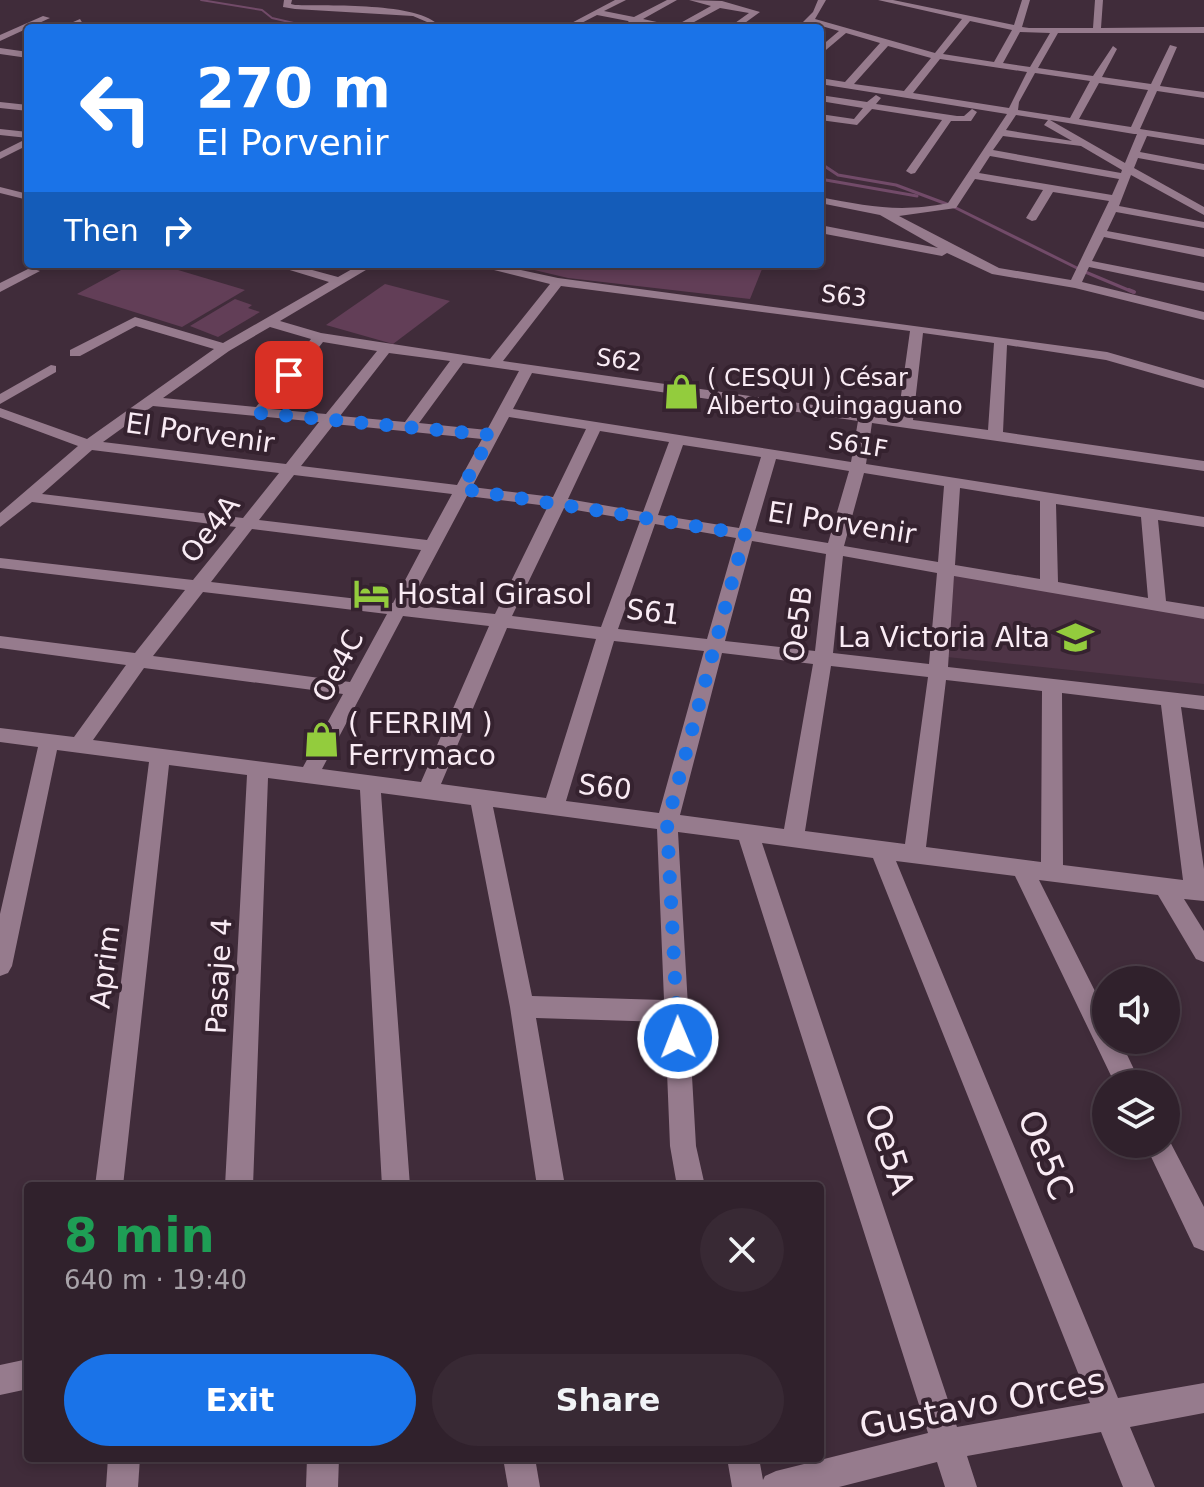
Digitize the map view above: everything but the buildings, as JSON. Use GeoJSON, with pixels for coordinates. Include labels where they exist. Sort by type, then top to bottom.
{"type":"FeatureCollection","features":[{"type":"Feature","properties":{"kind":"street"},"geometry":{"type":"LineString","coordinates":[[288,0],[286,5],[295,7],[414,14],[433,24]]}},
{"type":"Feature","properties":{"kind":"street"},"geometry":{"type":"LineString","coordinates":[[574,24],[622,0]]}},
{"type":"Feature","properties":{"kind":"street"},"geometry":{"type":"LineString","coordinates":[[627,24],[673,0]]}},
{"type":"Feature","properties":{"kind":"street"},"geometry":{"type":"LineString","coordinates":[[693,0],[724,2],[756,12],[738,24]]}},
{"type":"Feature","properties":{"kind":"street"},"geometry":{"type":"LineString","coordinates":[[882,0],[1017,29],[1055,32],[1204,30]]}},
{"type":"Feature","properties":{"kind":"street"},"geometry":{"type":"LineString","coordinates":[[997,65],[1017,29],[1026,0]]}},
{"type":"Feature","properties":{"kind":"street"},"geometry":{"type":"LineString","coordinates":[[1097,31],[1099,0]]}},
{"type":"Feature","properties":{"kind":"street"},"geometry":{"type":"LineString","coordinates":[[683,24],[724,2]]}},
{"type":"Feature","properties":{"kind":"street"},"geometry":{"type":"LineString","coordinates":[[806,24],[821,4]]}},
{"type":"Feature","properties":{"kind":"street"},"geometry":{"type":"LineString","coordinates":[[943,14],[953,4]]}},
{"type":"Feature","properties":{"kind":"street"},"geometry":{"type":"LineString","coordinates":[[596,12],[651,24]]}},
{"type":"Feature","properties":{"kind":"street"},"geometry":{"type":"LineString","coordinates":[[32,24],[46,18]]}},
{"type":"Feature","properties":{"kind":"street"},"geometry":{"type":"LineString","coordinates":[[907,94],[967,19]]}},
{"type":"Feature","properties":{"kind":"street"},"geometry":{"type":"LineString","coordinates":[[810,20],[937,56],[1204,95]]}},
{"type":"Feature","properties":{"kind":"street"},"geometry":{"type":"LineString","coordinates":[[76,24],[80,22]]}},
{"type":"Feature","properties":{"kind":"street"},"geometry":{"type":"LineString","coordinates":[[0,38],[24,28]]}},
{"type":"Feature","properties":{"kind":"street"},"geometry":{"type":"LineString","coordinates":[[824,48],[845,30]]}},
{"type":"Feature","properties":{"kind":"street"},"geometry":{"type":"LineString","coordinates":[[824,201],[883,212],[916,213],[952,206],[1013,112],[1014,102],[1055,32]]}},
{"type":"Feature","properties":{"kind":"street"},"geometry":{"type":"LineString","coordinates":[[848,85],[887,41]]}},
{"type":"Feature","properties":{"kind":"street"},"geometry":{"type":"LineString","coordinates":[[1075,284],[1114,204],[1134,154],[1154,88],[1173,47]]}},
{"type":"Feature","properties":{"kind":"street"},"geometry":{"type":"LineString","coordinates":[[1073,121],[1113,49]]}},
{"type":"Feature","properties":{"kind":"street"},"geometry":{"type":"LineString","coordinates":[[824,82],[1204,142]]}},
{"type":"Feature","properties":{"kind":"street"},"geometry":{"type":"LineString","coordinates":[[824,118],[857,122],[881,91]]}},
{"type":"Feature","properties":{"kind":"street"},"geometry":{"type":"LineString","coordinates":[[824,99],[948,119],[964,120],[972,112]]}},
{"type":"Feature","properties":{"kind":"street"},"geometry":{"type":"LineString","coordinates":[[0,105],[24,108]]}},
{"type":"Feature","properties":{"kind":"street"},"geometry":{"type":"LineString","coordinates":[[1034,115],[1091,147],[1127,172],[1204,212]]}},
{"type":"Feature","properties":{"kind":"street"},"geometry":{"type":"LineString","coordinates":[[911,171],[948,119]]}},
{"type":"Feature","properties":{"kind":"street"},"geometry":{"type":"LineString","coordinates":[[0,132],[24,137]]}},
{"type":"Feature","properties":{"kind":"street"},"geometry":{"type":"LineString","coordinates":[[998,132],[1091,147]]}},
{"type":"Feature","properties":{"kind":"street"},"geometry":{"type":"LineString","coordinates":[[0,156],[24,141]]}},
{"type":"Feature","properties":{"kind":"street"},"geometry":{"type":"LineString","coordinates":[[14,148],[24,150]]}},
{"type":"Feature","properties":{"kind":"street"},"geometry":{"type":"LineString","coordinates":[[986,152],[1127,172]]}},
{"type":"Feature","properties":{"kind":"street"},"geometry":{"type":"LineString","coordinates":[[1134,154],[1204,167]]}},
{"type":"Feature","properties":{"kind":"street"},"geometry":{"type":"LineString","coordinates":[[973,175],[1204,225]]}},
{"type":"Feature","properties":{"kind":"street"},"geometry":{"type":"LineString","coordinates":[[0,190],[24,196]]}},
{"type":"Feature","properties":{"kind":"street"},"geometry":{"type":"LineString","coordinates":[[1032,218],[1049,190]]}},
{"type":"Feature","properties":{"kind":"street"},"geometry":{"type":"LineString","coordinates":[[883,212],[958,254],[996,271],[1075,284],[1204,316]]}},
{"type":"Feature","properties":{"kind":"street"},"geometry":{"type":"LineString","coordinates":[[824,230],[958,254]]}},
{"type":"Feature","properties":{"kind":"street"},"geometry":{"type":"LineString","coordinates":[[1099,233],[1204,253]]}},
{"type":"Feature","properties":{"kind":"street"},"geometry":{"type":"LineString","coordinates":[[1086,263],[1204,287]]}},
{"type":"Feature","properties":{"kind":"street"},"geometry":{"type":"LineString","coordinates":[[291,268],[339,281]]}},
{"type":"Feature","properties":{"kind":"street"},"geometry":{"type":"LineString","coordinates":[[0,522],[89,445],[148,401],[224,348],[363,268]]}},
{"type":"Feature","properties":{"kind":"street","name":"S63"},"geometry":{"type":"LineString","coordinates":[[494,268],[558,282],[1107,356],[1204,384]]}},
{"type":"Feature","properties":{"kind":"street"},"geometry":{"type":"LineString","coordinates":[[0,288],[34,271]]}},
{"type":"Feature","properties":{"kind":"street"},"geometry":{"type":"LineString","coordinates":[[494,363],[558,282]]}},
{"type":"Feature","properties":{"kind":"street"},"geometry":{"type":"LineString","coordinates":[[75,353],[135,321],[224,348]]}},
{"type":"Feature","properties":{"kind":"street","name":"S62"},"geometry":{"type":"LineString","coordinates":[[267,322],[320,337],[386,348],[1204,466]]}},
{"type":"Feature","properties":{"kind":"street"},"geometry":{"type":"LineString","coordinates":[[905,423],[917,328]]}},
{"type":"Feature","properties":{"kind":"street"},"geometry":{"type":"LineString","coordinates":[[259,413],[320,337]]}},
{"type":"Feature","properties":{"kind":"street"},"geometry":{"type":"LineString","coordinates":[[995,436],[1001,340]]}},
{"type":"Feature","properties":{"kind":"street","name":"Oe4A"},"geometry":{"type":"LineString","coordinates":[[79,745],[138,662],[386,348]]}},
{"type":"Feature","properties":{"kind":"street"},"geometry":{"type":"LineString","coordinates":[[408,428],[460,358]]}},
{"type":"Feature","properties":{"kind":"street"},"geometry":{"type":"LineString","coordinates":[[0,400],[51,369]]}},
{"type":"Feature","properties":{"kind":"street","name":"Oe4C"},"geometry":{"type":"LineString","coordinates":[[309,775],[527,369]]}},
{"type":"Feature","properties":{"kind":"street"},"geometry":{"type":"LineString","coordinates":[[148,401],[491,435]]}},
{"type":"Feature","properties":{"kind":"street","name":"El Porvenir"},"geometry":{"type":"LineString","coordinates":[[0,412],[89,445],[556,502],[1204,613]]}},
{"type":"Feature","properties":{"kind":"street","name":"S61F"},"geometry":{"type":"LineString","coordinates":[[505,412],[1204,522]]}},
{"type":"Feature","properties":{"kind":"street","name":"Oe5B"},"geometry":{"type":"LineString","coordinates":[[793,839],[823,659],[835,548],[857,469],[866,417]]}},
{"type":"Feature","properties":{"kind":"street"},"geometry":{"type":"LineString","coordinates":[[427,792],[500,622],[596,425]]}},
{"type":"Feature","properties":{"kind":"street"},"geometry":{"type":"LineString","coordinates":[[553,809],[607,634],[678,438]]}},
{"type":"Feature","properties":{"kind":"street"},"geometry":{"type":"LineString","coordinates":[[690,1182],[683,1146],[667,823],[745,534],[770,454]]}},
{"type":"Feature","properties":{"kind":"street"},"geometry":{"type":"LineString","coordinates":[[914,855],[938,672],[952,484]]}},
{"type":"Feature","properties":{"kind":"street"},"geometry":{"type":"LineString","coordinates":[[28,497],[432,546]]}},
{"type":"Feature","properties":{"kind":"street"},"geometry":{"type":"LineString","coordinates":[[1048,499],[1049,585]]}},
{"type":"Feature","properties":{"kind":"street"},"geometry":{"type":"LineString","coordinates":[[1149,515],[1158,605]]}},
{"type":"Feature","properties":{"kind":"street","name":"S61"},"geometry":{"type":"LineString","coordinates":[[0,563],[1204,703]]}},
{"type":"Feature","properties":{"kind":"street"},"geometry":{"type":"LineString","coordinates":[[0,642],[355,689]]}},
{"type":"Feature","properties":{"kind":"street"},"geometry":{"type":"LineString","coordinates":[[1052,685],[1052,873]]}},
{"type":"Feature","properties":{"kind":"street"},"geometry":{"type":"LineString","coordinates":[[1170,699],[1200,892]]}},
{"type":"Feature","properties":{"kind":"street","name":"S60"},"geometry":{"type":"LineString","coordinates":[[0,735],[1200,892]]}},
{"type":"Feature","properties":{"kind":"street"},"geometry":{"type":"LineString","coordinates":[[0,966],[49,741]]}},
{"type":"Feature","properties":{"kind":"street","name":"Aprim"},"geometry":{"type":"LineString","coordinates":[[109,1182],[160,756]]}},
{"type":"Feature","properties":{"kind":"street","name":"Pasaje 4"},"geometry":{"type":"LineString","coordinates":[[239,1182],[258,769]]}},
{"type":"Feature","properties":{"kind":"street"},"geometry":{"type":"LineString","coordinates":[[370,783],[396,1182]]}},
{"type":"Feature","properties":{"kind":"street"},"geometry":{"type":"LineString","coordinates":[[481,800],[522,1007],[550,1182]]}},
{"type":"Feature","properties":{"kind":"street","name":"Oe5A"},"geometry":{"type":"LineString","coordinates":[[748,833],[961,1487]]}},
{"type":"Feature","properties":{"kind":"street","name":"Oe5C"},"geometry":{"type":"LineString","coordinates":[[882,852],[1139,1487]]}},
{"type":"Feature","properties":{"kind":"street"},"geometry":{"type":"LineString","coordinates":[[1023,870],[1092,1010]]}},
{"type":"Feature","properties":{"kind":"street"},"geometry":{"type":"LineString","coordinates":[[1165,887],[1204,952]]}},
{"type":"Feature","properties":{"kind":"street"},"geometry":{"type":"LineString","coordinates":[[522,1007],[677,1011]]}},
{"type":"Feature","properties":{"kind":"street"},"geometry":{"type":"LineString","coordinates":[[1165,1158],[1204,1237]]}},
{"type":"Feature","properties":{"kind":"street"},"geometry":{"type":"LineString","coordinates":[[0,1380],[24,1375]]}},
{"type":"Feature","properties":{"kind":"street","name":"Gustavo Orces"},"geometry":{"type":"LineString","coordinates":[[776,1487],[947,1444],[1204,1398]]}},
{"type":"Feature","properties":{"kind":"street"},"geometry":{"type":"LineString","coordinates":[[122,1487],[124,1462]]}},
{"type":"Feature","properties":{"kind":"street"},"geometry":{"type":"LineString","coordinates":[[322,1487],[323,1462]]}},
{"type":"Feature","properties":{"kind":"street"},"geometry":{"type":"LineString","coordinates":[[520,1462],[524,1487]]}},
{"type":"Feature","properties":{"kind":"street"},"geometry":{"type":"LineString","coordinates":[[744,1462],[748,1487]]}},
{"type":"Feature","properties":{"kind":"shaded area"},"geometry":{"type":"Polygon","coordinates":[[[125,268],[171,268],[245,290],[182,327],[77,294],[125,268]]]}},
{"type":"Feature","properties":{"kind":"shaded area"},"geometry":{"type":"Polygon","coordinates":[[[526,268],[762,268],[750,299],[568,278],[526,268]]]}},
{"type":"Feature","properties":{"kind":"shaded area"},"geometry":{"type":"Polygon","coordinates":[[[385,284],[450,301],[393,344],[326,325],[385,284]]]}},
{"type":"Feature","properties":{"kind":"shaded area"},"geometry":{"type":"Polygon","coordinates":[[[235,299],[252,305],[248,308],[260,312],[218,337],[190,326],[235,299]]]}},
{"type":"Feature","properties":{"kind":"shaded area","name":"La Victoria Alta"},"geometry":{"type":"Polygon","coordinates":[[[954,574],[1204,618],[1204,684],[947,657],[954,574]]]}},
{"type":"Feature","properties":{"kind":"waterway"},"geometry":{"type":"LineString","coordinates":[[201,0],[262,10],[272,18],[298,24]]}},
{"type":"Feature","properties":{"kind":"waterway"},"geometry":{"type":"LineString","coordinates":[[824,166],[838,175],[896,185],[952,206],[1083,271],[1133,292]]}},
{"type":"Feature","properties":{"kind":"waterway"},"geometry":{"type":"LineString","coordinates":[[824,180],[917,196]]}},
{"type":"Feature","properties":{"kind":"waterway"},"geometry":{"type":"LineString","coordinates":[[1129,290],[1134,292]]}},
{"type":"Feature","properties":{"kind":"place","name":"( CESQUI ) César Alberto Quingaguano"},"geometry":{"type":"Point","coordinates":[681,392]}},
{"type":"Feature","properties":{"kind":"place","name":"Hostal Girasol"},"geometry":{"type":"Point","coordinates":[371,594]}},
{"type":"Feature","properties":{"kind":"place","name":"La Victoria Alta"},"geometry":{"type":"Point","coordinates":[1076,637]}},
{"type":"Feature","properties":{"kind":"place","name":"( FERRIM ) Ferrymaco"},"geometry":{"type":"Point","coordinates":[322,739]}},
{"type":"Feature","properties":{"kind":"route"},"geometry":{"type":"LineString","coordinates":[[289,375],[259,413],[491,435],[462,489],[745,534],[667,823],[678,1038]]}}]}
